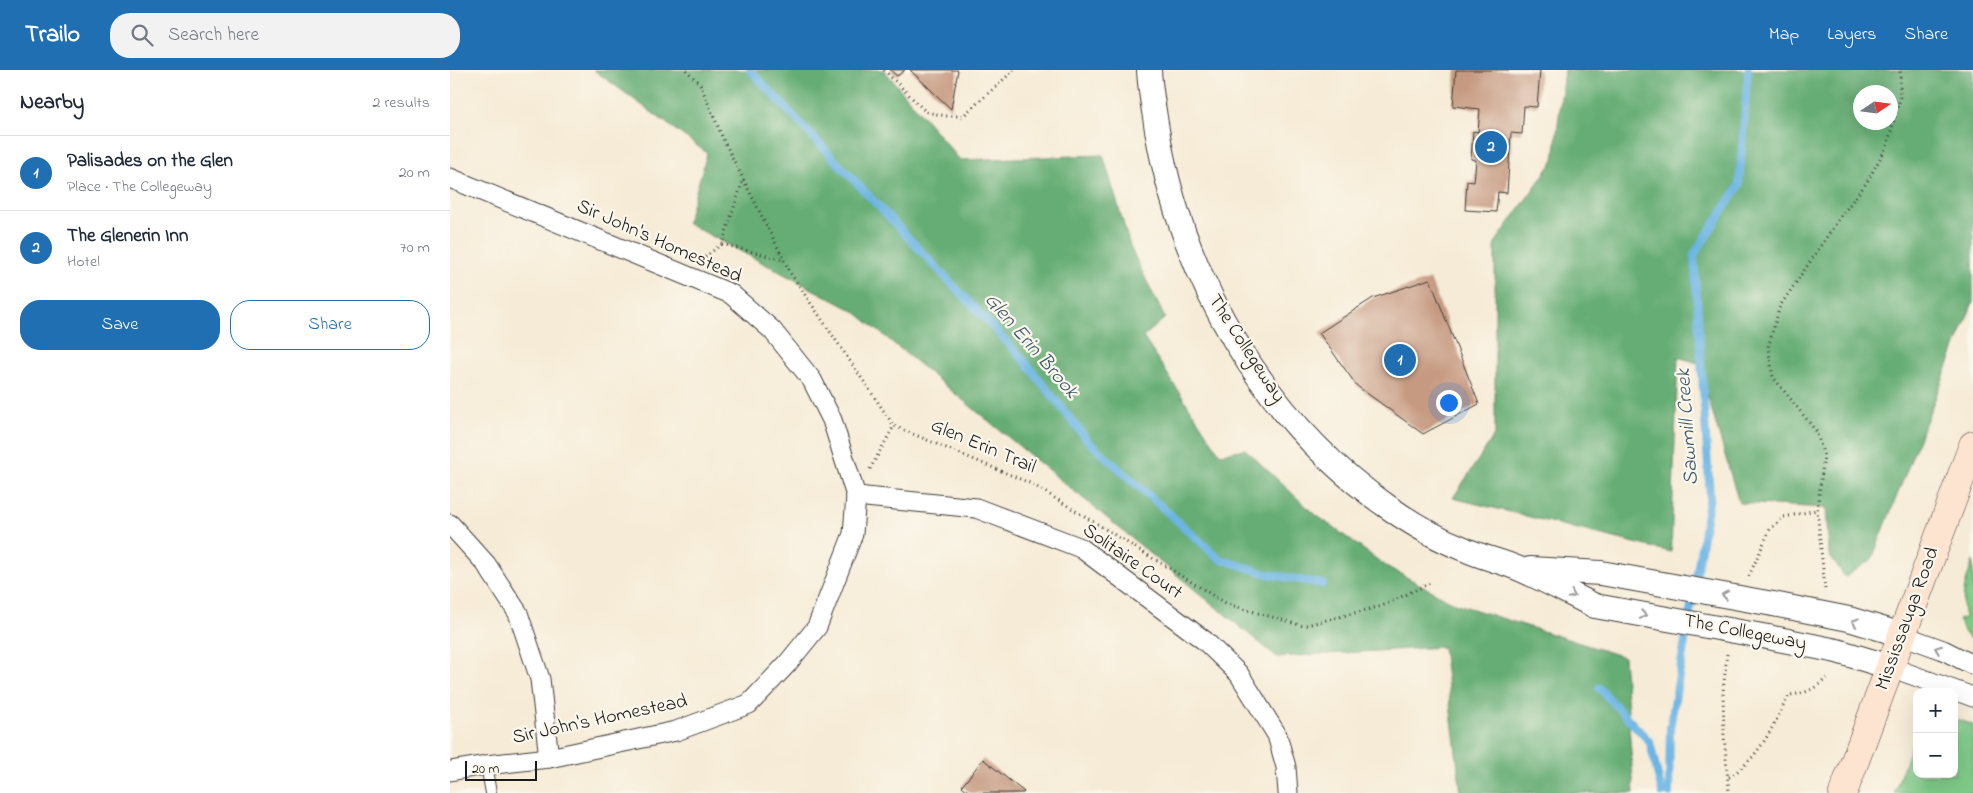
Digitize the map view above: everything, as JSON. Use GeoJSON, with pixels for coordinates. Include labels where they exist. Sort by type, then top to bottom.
{"type":"FeatureCollection","features":[{"type":"Feature","properties":{"kind":"main road","name":"Mississauga Road"},"geometry":{"type":"LineString","coordinates":[[1843,793],[1973,445]]}},
{"type":"Feature","properties":{"kind":"street","name":"The Collegeway"},"geometry":{"type":"LineString","coordinates":[[1149,70],[1163,164],[1183,232],[1207,289],[1237,343],[1266,388],[1313,443],[1351,479],[1389,508],[1463,549],[1518,569],[1595,606],[1768,636],[1837,651],[1890,667],[1973,697]]}},
{"type":"Feature","properties":{"kind":"street","name":"Sir John's Homestead"},"geometry":{"type":"LineString","coordinates":[[450,178],[731,294],[772,330],[812,380],[832,420],[856,496],[853,534],[817,627],[788,664],[748,704],[676,731],[549,758],[450,771]]}},
{"type":"Feature","properties":{"kind":"street","name":"Solitaire Court"},"geometry":{"type":"LineString","coordinates":[[856,496],[976,508],[1081,548],[1205,642],[1239,674],[1277,735],[1286,767],[1288,793]]}},
{"type":"Feature","properties":{"kind":"street"},"geometry":{"type":"LineString","coordinates":[[450,524],[486,564],[518,613],[540,679],[549,758]]}},
{"type":"Feature","properties":{"kind":"street","name":"The Collegeway"},"geometry":{"type":"LineString","coordinates":[[1518,569],[1601,573],[1849,619],[1943,650],[1973,665]]}},
{"type":"Feature","properties":{"kind":"lane"},"geometry":{"type":"LineString","coordinates":[[486,765],[491,793]]}},
{"type":"Feature","properties":{"kind":"path"},"geometry":{"type":"LineString","coordinates":[[686,70],[700,84],[724,141],[791,274],[894,426],[856,496]]}},
{"type":"Feature","properties":{"kind":"path"},"geometry":{"type":"LineString","coordinates":[[884,70],[926,112],[946,116],[963,116],[1014,70]]}},
{"type":"Feature","properties":{"kind":"path"},"geometry":{"type":"LineString","coordinates":[[1825,588],[1817,510],[1824,456],[1816,431],[1773,377],[1768,347],[1780,306],[1841,216],[1867,182],[1887,146],[1900,98],[1900,70]]}},
{"type":"Feature","properties":{"kind":"path"},"geometry":{"type":"LineString","coordinates":[[744,179],[722,244],[784,260]]}},
{"type":"Feature","properties":{"kind":"path","name":"Glen Erin Trail"},"geometry":{"type":"LineString","coordinates":[[894,426],[1032,484],[1227,604],[1236,607],[1302,626],[1382,606],[1432,582]]}},
{"type":"Feature","properties":{"kind":"path"},"geometry":{"type":"LineString","coordinates":[[1729,777],[1742,769],[1765,742],[1789,696],[1804,694],[1814,690],[1827,678]]}},
{"type":"Feature","properties":{"kind":"green space"},"geometry":{"type":"Polygon","coordinates":[[[594,70],[884,70],[960,160],[1103,155],[1131,249],[1165,318],[1143,337],[1220,454],[1245,449],[1312,512],[1386,566],[1454,603],[1624,657],[1634,793],[1461,793],[1443,647],[1277,657],[854,311],[687,223],[707,153],[594,70]]]}},
{"type":"Feature","properties":{"kind":"green space"},"geometry":{"type":"Polygon","coordinates":[[[1564,70],[1973,70],[1973,302],[1872,559],[1845,577],[1829,555],[1826,508],[1739,503],[1698,363],[1678,357],[1671,552],[1453,498],[1495,434],[1495,243],[1554,160],[1564,70]]]}},
{"type":"Feature","properties":{"kind":"green space"},"geometry":{"type":"Polygon","coordinates":[[[1973,561],[1973,642],[1965,633],[1958,620],[1965,618],[1963,596],[1973,561]]]}},
{"type":"Feature","properties":{"kind":"green space"},"geometry":{"type":"Polygon","coordinates":[[[1958,719],[1973,725],[1973,793],[1894,793],[1913,741],[1913,778],[1958,778],[1958,719]]]}},
{"type":"Feature","properties":{"kind":"building"},"geometry":{"type":"Polygon","coordinates":[[[890,70],[905,70],[897,76],[890,70]]]}},
{"type":"Feature","properties":{"kind":"building"},"geometry":{"type":"Polygon","coordinates":[[[910,70],[958,70],[951,109],[910,70]]]}},
{"type":"Feature","properties":{"kind":"building"},"geometry":{"type":"Polygon","coordinates":[[[1456,70],[1540,70],[1537,107],[1524,106],[1522,134],[1511,133],[1507,193],[1498,192],[1496,212],[1465,210],[1467,181],[1474,182],[1476,160],[1471,159],[1473,131],[1478,132],[1480,109],[1453,106],[1456,70]]]}},
{"type":"Feature","properties":{"kind":"building"},"geometry":{"type":"Polygon","coordinates":[[[1430,279],[1479,404],[1423,434],[1357,386],[1319,333],[1373,298],[1430,279]]]}},
{"type":"Feature","properties":{"kind":"building"},"geometry":{"type":"Polygon","coordinates":[[[983,759],[1024,792],[970,793],[962,786],[983,759]]]}},
{"type":"Feature","properties":{"kind":"waterway","name":"Glen Erin Brook"},"geometry":{"type":"LineString","coordinates":[[750,70],[1023,359],[1088,441],[1220,559],[1267,574],[1323,584]]}},
{"type":"Feature","properties":{"kind":"waterway","name":"Sawmill Creek"},"geometry":{"type":"LineString","coordinates":[[1669,793],[1670,728],[1710,496],[1694,255],[1739,186],[1748,70]]}},
{"type":"Feature","properties":{"kind":"waterway","name":"Glen Erin Brook"},"geometry":{"type":"LineString","coordinates":[[1599,688],[1650,742],[1662,793]]}},
{"type":"Feature","properties":{"kind":"place","name":"The Glenerin Inn"},"geometry":{"type":"Point","coordinates":[1491,147]}},
{"type":"Feature","properties":{"kind":"place","name":"Palisades on the Glen"},"geometry":{"type":"Point","coordinates":[1400,360]}}]}
